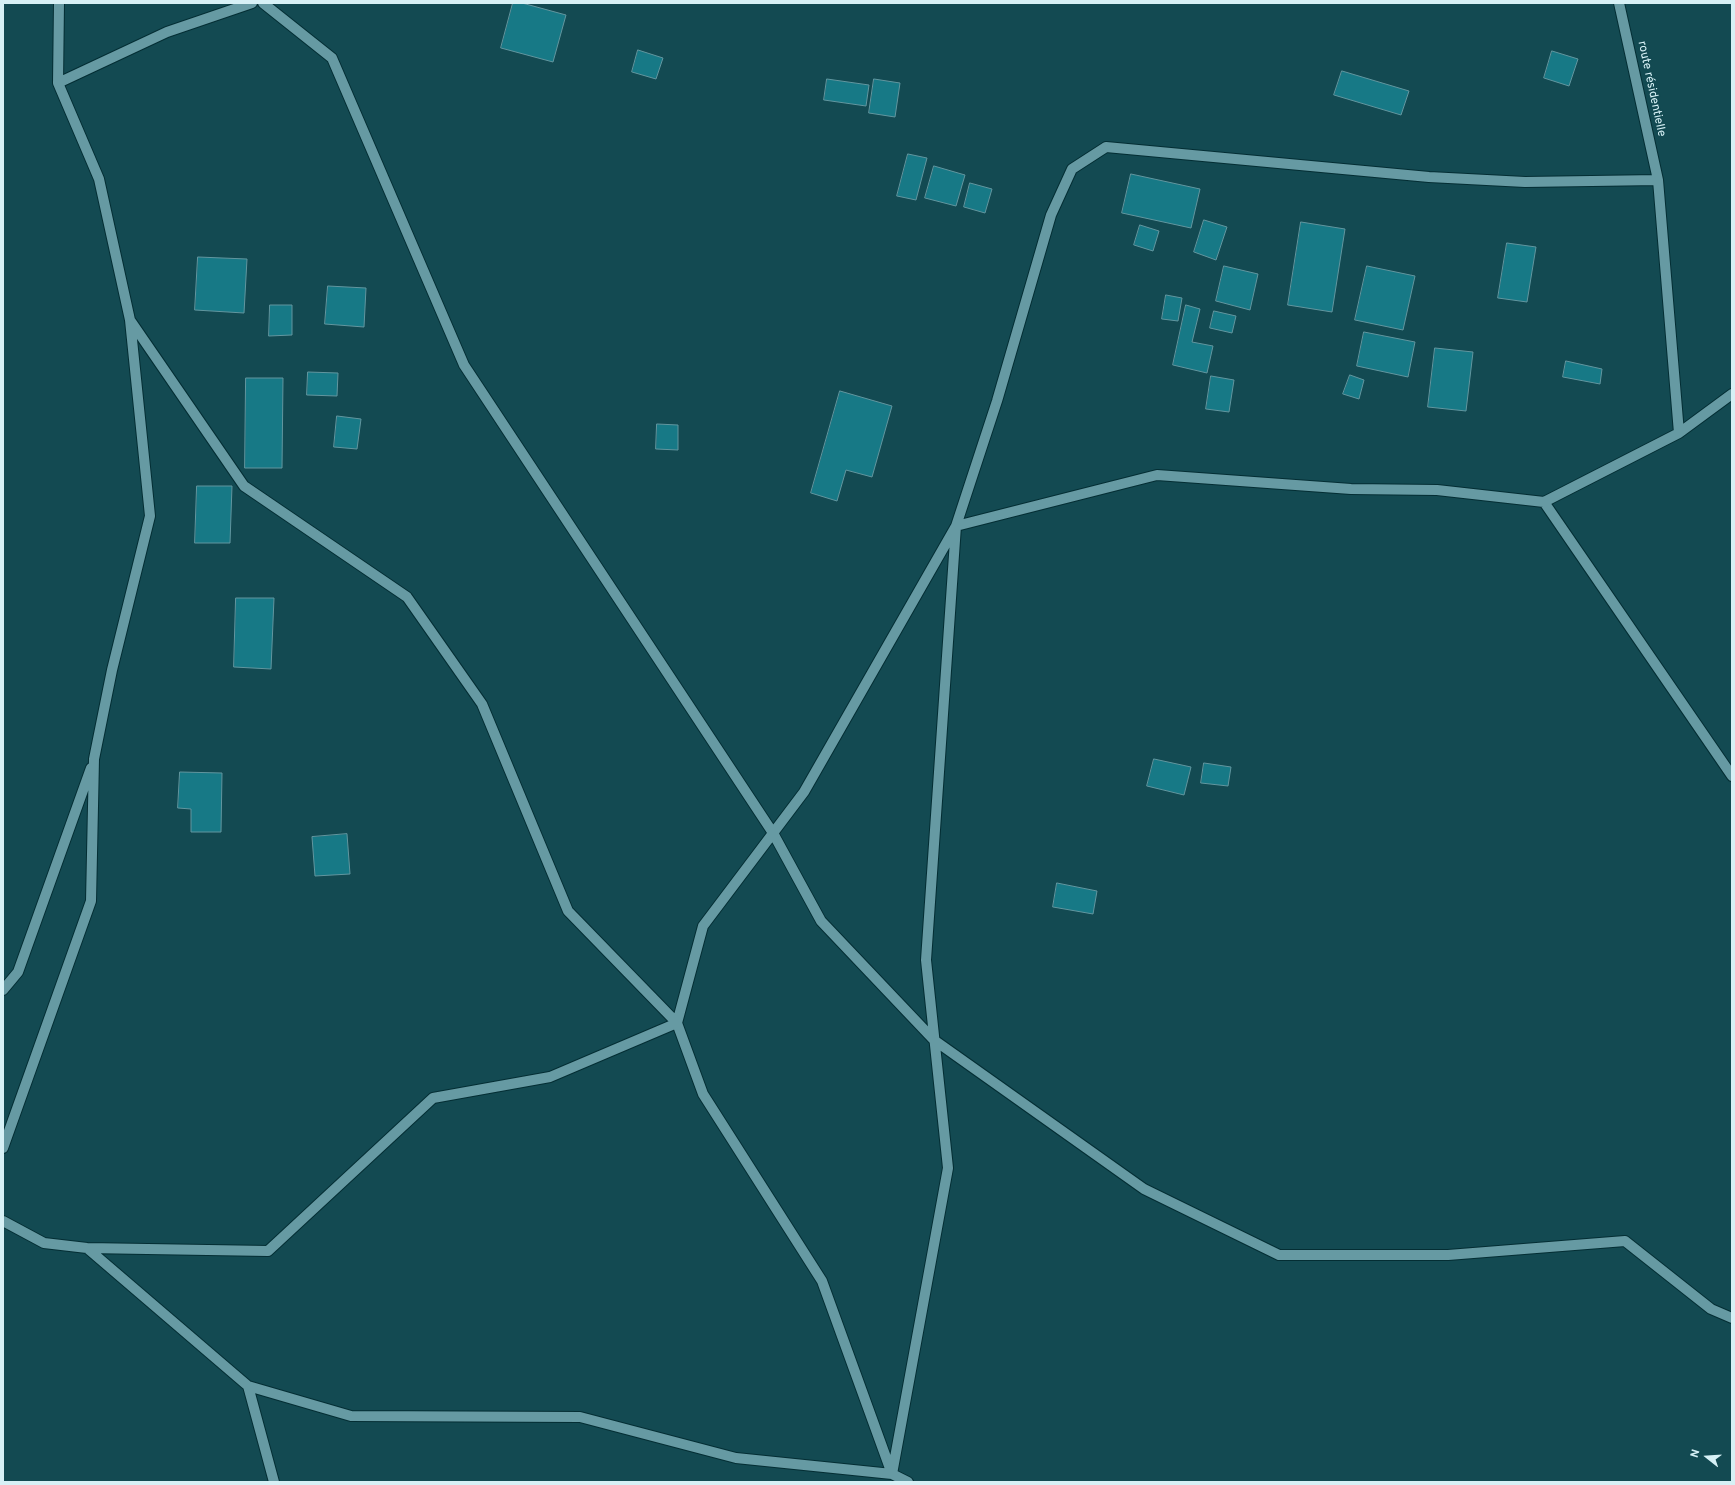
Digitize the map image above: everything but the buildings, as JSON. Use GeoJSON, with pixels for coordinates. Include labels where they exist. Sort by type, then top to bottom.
{"type":"FeatureCollection","features":[{"type":"Feature","properties":{"kind":"street"},"geometry":{"type":"LineString","coordinates":[[3,990],[18,972],[94,759],[112,670],[150,516],[130,320],[99,179],[58,83],[59,3]]}},
{"type":"Feature","properties":{"kind":"street"},"geometry":{"type":"LineString","coordinates":[[58,83],[167,32],[252,3]]}},
{"type":"Feature","properties":{"kind":"street"},"geometry":{"type":"LineString","coordinates":[[263,3],[332,58],[464,365],[773,833],[821,920],[934,1040],[1144,1189],[1279,1255],[1448,1256],[1625,1241],[1711,1309],[1732,1318]]}},
{"type":"Feature","properties":{"kind":"street","name":"route résidentielle"},"geometry":{"type":"LineString","coordinates":[[1619,3],[1658,180],[1679,433]]}},
{"type":"Feature","properties":{"kind":"street"},"geometry":{"type":"LineString","coordinates":[[677,1023],[703,926],[804,792],[956,526],[997,401],[1051,215],[1072,170],[1106,147],[1429,177],[1525,182],[1658,180]]}},
{"type":"Feature","properties":{"kind":"street"},"geometry":{"type":"LineString","coordinates":[[130,320],[244,486],[407,597],[482,704],[568,911],[677,1023],[703,1094],[822,1281],[892,1474]]}},
{"type":"Feature","properties":{"kind":"street"},"geometry":{"type":"LineString","coordinates":[[956,526],[1157,475],[1351,489],[1437,490],[1544,502],[1679,433],[1732,394]]}},
{"type":"Feature","properties":{"kind":"street"},"geometry":{"type":"LineString","coordinates":[[1544,502],[1732,776]]}},
{"type":"Feature","properties":{"kind":"street"},"geometry":{"type":"LineString","coordinates":[[892,1474],[948,1168],[926,960],[956,526]]}},
{"type":"Feature","properties":{"kind":"street"},"geometry":{"type":"LineString","coordinates":[[3,1148],[91,901],[94,759]]}},
{"type":"Feature","properties":{"kind":"street"},"geometry":{"type":"LineString","coordinates":[[3,1221],[44,1243],[87,1248],[268,1251],[433,1098],[550,1077],[677,1023]]}},
{"type":"Feature","properties":{"kind":"street"},"geometry":{"type":"LineString","coordinates":[[87,1248],[248,1386],[351,1416],[580,1417],[736,1458],[892,1474],[908,1482]]}},
{"type":"Feature","properties":{"kind":"street"},"geometry":{"type":"LineString","coordinates":[[248,1386],[274,1482]]}}]}
